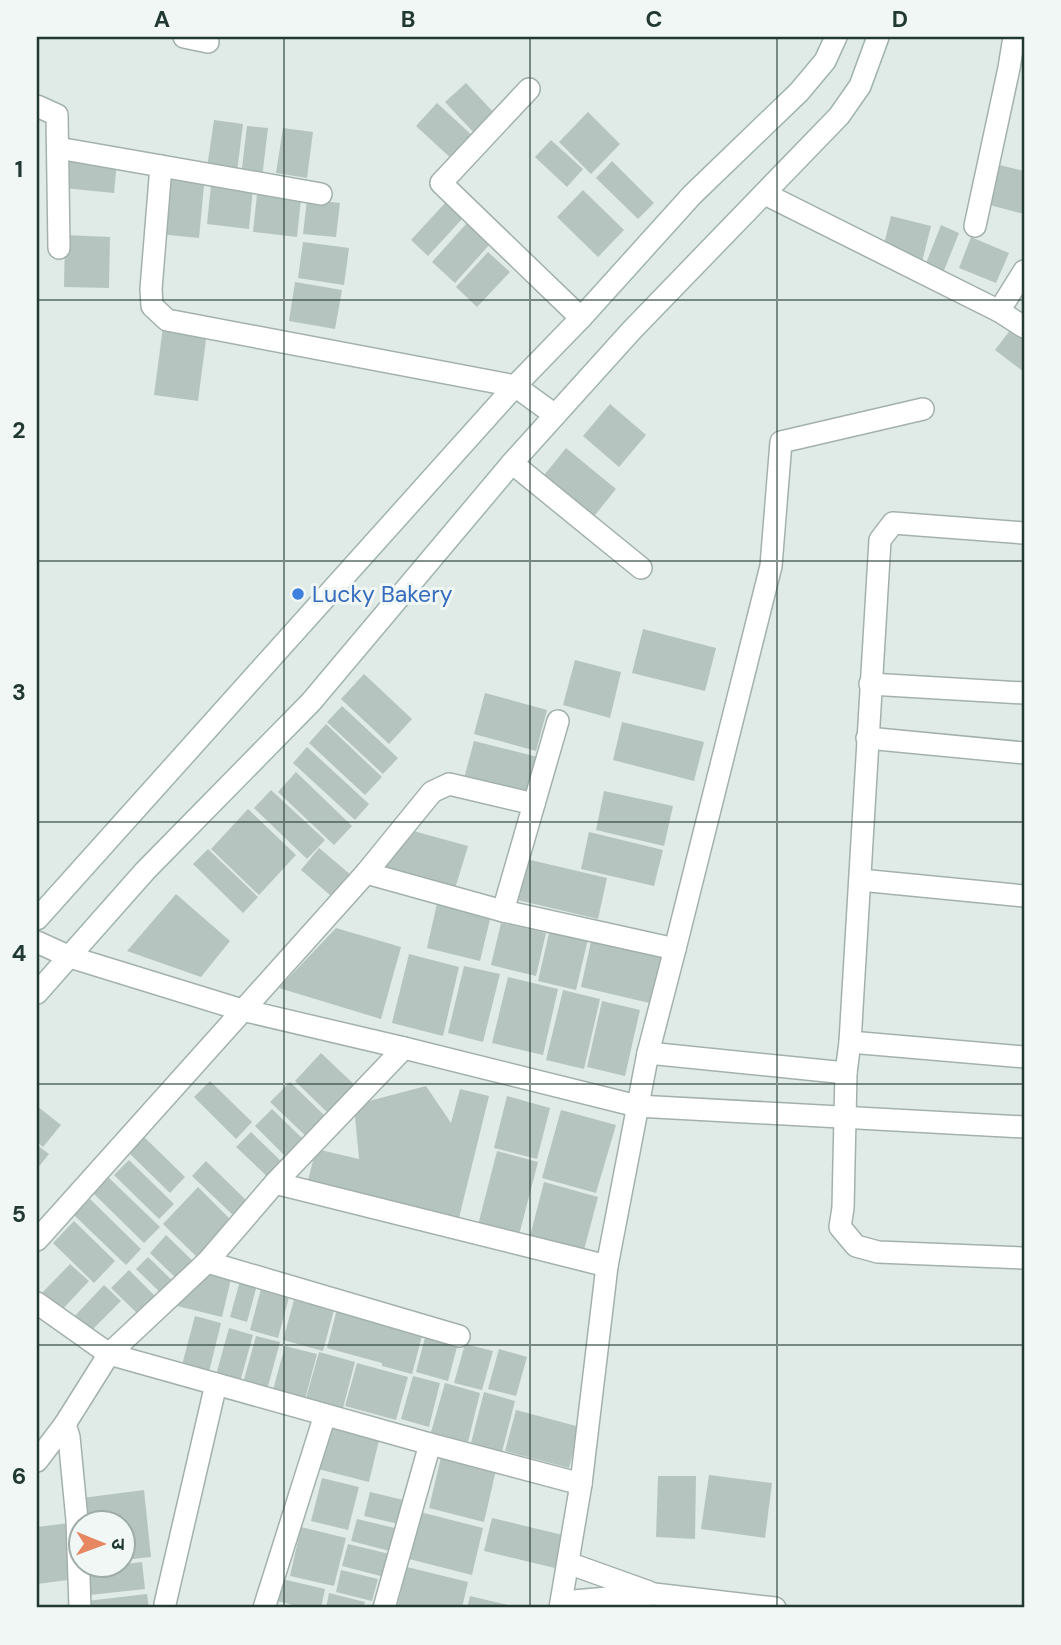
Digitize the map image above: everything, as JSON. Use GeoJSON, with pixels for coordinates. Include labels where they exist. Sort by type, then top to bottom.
{"type":"FeatureCollection","features":[{"type":"Feature","properties":{"kind":"street"},"geometry":{"type":"LineString","coordinates":[[184,37],[208,42]]}},
{"type":"Feature","properties":{"kind":"street"},"geometry":{"type":"LineString","coordinates":[[37,919],[515,386],[582,318],[692,195],[799,92],[825,61],[836,37]]}},
{"type":"Feature","properties":{"kind":"street"},"geometry":{"type":"LineString","coordinates":[[37,993],[145,872],[311,702],[512,463],[638,323],[839,116],[860,86],[878,37]]}},
{"type":"Feature","properties":{"kind":"street"},"geometry":{"type":"LineString","coordinates":[[975,226],[1016,70],[1014,37]]}},
{"type":"Feature","properties":{"kind":"street"},"geometry":{"type":"LineString","coordinates":[[529,89],[441,183],[582,318]]}},
{"type":"Feature","properties":{"kind":"street"},"geometry":{"type":"LineString","coordinates":[[37,106],[57,115],[59,248]]}},
{"type":"Feature","properties":{"kind":"street"},"geometry":{"type":"LineString","coordinates":[[58,148],[321,194]]}},
{"type":"Feature","properties":{"kind":"street"},"geometry":{"type":"LineString","coordinates":[[161,166],[151,289],[152,306],[167,320],[515,386],[555,415]]}},
{"type":"Feature","properties":{"kind":"street"},"geometry":{"type":"LineString","coordinates":[[765,194],[999,311],[1024,327]]}},
{"type":"Feature","properties":{"kind":"street"},"geometry":{"type":"LineString","coordinates":[[999,311],[1024,271]]}},
{"type":"Feature","properties":{"kind":"street"},"geometry":{"type":"LineString","coordinates":[[654,1594],[561,1605],[581,1484],[607,1266],[637,1106],[771,566],[781,442],[923,409]]}},
{"type":"Feature","properties":{"kind":"street"},"geometry":{"type":"LineString","coordinates":[[512,463],[641,568]]}},
{"type":"Feature","properties":{"kind":"street"},"geometry":{"type":"LineString","coordinates":[[1024,533],[892,523],[880,540],[846,1073],[843,1208],[839,1227],[856,1246],[878,1252],[1024,1258]]}},
{"type":"Feature","properties":{"kind":"street"},"geometry":{"type":"LineString","coordinates":[[870,684],[1024,694]]}},
{"type":"Feature","properties":{"kind":"street"},"geometry":{"type":"LineString","coordinates":[[503,911],[558,721]]}},
{"type":"Feature","properties":{"kind":"street"},"geometry":{"type":"LineString","coordinates":[[867,738],[1024,753]]}},
{"type":"Feature","properties":{"kind":"street"},"geometry":{"type":"LineString","coordinates":[[37,1240],[366,873],[432,792],[449,784],[534,804]]}},
{"type":"Feature","properties":{"kind":"street"},"geometry":{"type":"LineString","coordinates":[[366,873],[503,911],[675,949]]}},
{"type":"Feature","properties":{"kind":"street"},"geometry":{"type":"LineString","coordinates":[[859,880],[1024,896]]}},
{"type":"Feature","properties":{"kind":"street"},"geometry":{"type":"LineString","coordinates":[[37,942],[69,957],[242,1010],[637,1106],[1024,1127]]}},
{"type":"Feature","properties":{"kind":"street"},"geometry":{"type":"LineString","coordinates":[[850,1042],[1024,1058]]}},
{"type":"Feature","properties":{"kind":"street"},"geometry":{"type":"LineString","coordinates":[[37,1461],[65,1424],[109,1354],[207,1262],[275,1183],[404,1048]]}},
{"type":"Feature","properties":{"kind":"street"},"geometry":{"type":"LineString","coordinates":[[648,1053],[846,1073]]}},
{"type":"Feature","properties":{"kind":"street"},"geometry":{"type":"LineString","coordinates":[[275,1183],[607,1266]]}},
{"type":"Feature","properties":{"kind":"street"},"geometry":{"type":"LineString","coordinates":[[207,1262],[459,1336]]}},
{"type":"Feature","properties":{"kind":"street"},"geometry":{"type":"LineString","coordinates":[[37,1303],[109,1354],[581,1484]]}},
{"type":"Feature","properties":{"kind":"street"},"geometry":{"type":"LineString","coordinates":[[165,1604],[216,1384]]}},
{"type":"Feature","properties":{"kind":"street"},"geometry":{"type":"LineString","coordinates":[[264,1608],[325,1415]]}},
{"type":"Feature","properties":{"kind":"street"},"geometry":{"type":"LineString","coordinates":[[65,1424],[69,1437],[77,1520],[80,1608]]}},
{"type":"Feature","properties":{"kind":"street"},"geometry":{"type":"LineString","coordinates":[[384,1608],[430,1444]]}},
{"type":"Feature","properties":{"kind":"street"},"geometry":{"type":"LineString","coordinates":[[568,1563],[654,1594],[775,1608]]}},
{"type":"Feature","properties":{"kind":"building"},"geometry":{"type":"Polygon","coordinates":[[[466,83],[497,116],[476,135],[445,102],[466,83]]]}},
{"type":"Feature","properties":{"kind":"building"},"geometry":{"type":"Polygon","coordinates":[[[437,103],[475,138],[454,161],[416,126],[437,103]]]}},
{"type":"Feature","properties":{"kind":"building"},"geometry":{"type":"Polygon","coordinates":[[[588,112],[620,144],[591,174],[559,142],[588,112]]]}},
{"type":"Feature","properties":{"kind":"building"},"geometry":{"type":"Polygon","coordinates":[[[214,120],[243,124],[237,172],[207,168],[214,120]]]}},
{"type":"Feature","properties":{"kind":"building"},"geometry":{"type":"Polygon","coordinates":[[[247,126],[268,128],[262,178],[241,176],[247,126]]]}},
{"type":"Feature","properties":{"kind":"building"},"geometry":{"type":"Polygon","coordinates":[[[283,128],[313,132],[307,178],[276,173],[283,128]]]}},
{"type":"Feature","properties":{"kind":"building"},"geometry":{"type":"Polygon","coordinates":[[[551,140],[583,169],[567,187],[535,157],[551,140]]]}},
{"type":"Feature","properties":{"kind":"building"},"geometry":{"type":"Polygon","coordinates":[[[66,155],[117,161],[114,193],[63,188],[66,155]]]}},
{"type":"Feature","properties":{"kind":"building"},"geometry":{"type":"Polygon","coordinates":[[[612,161],[654,203],[638,219],[596,178],[612,161]]]}},
{"type":"Feature","properties":{"kind":"building"},"geometry":{"type":"Polygon","coordinates":[[[991,163],[1024,171],[1024,214],[982,203],[991,163]]]}},
{"type":"Feature","properties":{"kind":"building"},"geometry":{"type":"Polygon","coordinates":[[[165,171],[205,175],[199,238],[159,234],[165,171]]]}},
{"type":"Feature","properties":{"kind":"building"},"geometry":{"type":"Polygon","coordinates":[[[211,185],[253,189],[249,229],[207,224],[211,185]]]}},
{"type":"Feature","properties":{"kind":"building"},"geometry":{"type":"Polygon","coordinates":[[[583,190],[624,230],[598,257],[557,217],[583,190]]]}},
{"type":"Feature","properties":{"kind":"building"},"geometry":{"type":"Polygon","coordinates":[[[257,194],[301,199],[297,237],[253,232],[257,194]]]}},
{"type":"Feature","properties":{"kind":"building"},"geometry":{"type":"Polygon","coordinates":[[[307,199],[340,203],[336,237],[303,234],[307,199]]]}},
{"type":"Feature","properties":{"kind":"building"},"geometry":{"type":"Polygon","coordinates":[[[446,202],[463,218],[428,256],[411,240],[446,202]]]}},
{"type":"Feature","properties":{"kind":"building"},"geometry":{"type":"Polygon","coordinates":[[[891,216],[931,226],[922,262],[882,252],[891,216]]]}},
{"type":"Feature","properties":{"kind":"building"},"geometry":{"type":"Polygon","coordinates":[[[467,223],[490,244],[455,283],[432,262],[467,223]]]}},
{"type":"Feature","properties":{"kind":"building"},"geometry":{"type":"Polygon","coordinates":[[[941,225],[959,233],[943,273],[925,266],[941,225]]]}},
{"type":"Feature","properties":{"kind":"building"},"geometry":{"type":"Polygon","coordinates":[[[65,235],[110,237],[109,288],[64,287],[65,235]]]}},
{"type":"Feature","properties":{"kind":"building"},"geometry":{"type":"Polygon","coordinates":[[[971,237],[1009,253],[996,283],[959,268],[971,237]]]}},
{"type":"Feature","properties":{"kind":"building"},"geometry":{"type":"Polygon","coordinates":[[[303,242],[349,248],[344,285],[298,278],[303,242]]]}},
{"type":"Feature","properties":{"kind":"building"},"geometry":{"type":"Polygon","coordinates":[[[488,252],[510,272],[477,307],[456,287],[488,252]]]}},
{"type":"Feature","properties":{"kind":"building"},"geometry":{"type":"Polygon","coordinates":[[[295,282],[342,290],[335,329],[289,321],[295,282]]]}},
{"type":"Feature","properties":{"kind":"building"},"geometry":{"type":"Polygon","coordinates":[[[1014,325],[1024,332],[1024,372],[995,350],[1014,325]]]}},
{"type":"Feature","properties":{"kind":"building"},"geometry":{"type":"Polygon","coordinates":[[[163,327],[207,332],[198,401],[154,395],[163,327]]]}},
{"type":"Feature","properties":{"kind":"building"},"geometry":{"type":"Polygon","coordinates":[[[610,404],[646,435],[619,467],[583,436],[610,404]]]}},
{"type":"Feature","properties":{"kind":"building"},"geometry":{"type":"Polygon","coordinates":[[[566,448],[616,489],[591,520],[541,479],[566,448]]]}},
{"type":"Feature","properties":{"kind":"building"},"geometry":{"type":"Polygon","coordinates":[[[643,629],[716,648],[705,691],[632,673],[643,629]]]}},
{"type":"Feature","properties":{"kind":"building"},"geometry":{"type":"Polygon","coordinates":[[[575,660],[621,672],[610,718],[563,705],[575,660]]]}},
{"type":"Feature","properties":{"kind":"building"},"geometry":{"type":"Polygon","coordinates":[[[364,674],[412,719],[389,744],[341,699],[364,674]]]}},
{"type":"Feature","properties":{"kind":"building"},"geometry":{"type":"Polygon","coordinates":[[[485,693],[547,710],[536,751],[474,734],[485,693]]]}},
{"type":"Feature","properties":{"kind":"building"},"geometry":{"type":"Polygon","coordinates":[[[342,706],[398,758],[383,774],[327,722],[342,706]]]}},
{"type":"Feature","properties":{"kind":"building"},"geometry":{"type":"Polygon","coordinates":[[[622,722],[704,742],[694,781],[613,760],[622,722]]]}},
{"type":"Feature","properties":{"kind":"building"},"geometry":{"type":"Polygon","coordinates":[[[326,724],[382,777],[365,795],[309,743],[326,724]]]}},
{"type":"Feature","properties":{"kind":"building"},"geometry":{"type":"Polygon","coordinates":[[[474,741],[538,757],[526,799],[463,782],[474,741]]]}},
{"type":"Feature","properties":{"kind":"building"},"geometry":{"type":"Polygon","coordinates":[[[307,747],[369,804],[355,820],[293,763],[307,747]]]}},
{"type":"Feature","properties":{"kind":"building"},"geometry":{"type":"Polygon","coordinates":[[[296,772],[352,826],[334,845],[278,792],[296,772]]]}},
{"type":"Feature","properties":{"kind":"building"},"geometry":{"type":"Polygon","coordinates":[[[271,790],[325,840],[307,859],[254,808],[271,790]]]}},
{"type":"Feature","properties":{"kind":"building"},"geometry":{"type":"Polygon","coordinates":[[[604,791],[673,806],[664,846],[596,830],[604,791]]]}},
{"type":"Feature","properties":{"kind":"building"},"geometry":{"type":"Polygon","coordinates":[[[248,809],[296,855],[259,895],[211,849],[248,809]]]}},
{"type":"Feature","properties":{"kind":"building"},"geometry":{"type":"Polygon","coordinates":[[[410,830],[468,846],[454,892],[376,868],[410,830]]]}},
{"type":"Feature","properties":{"kind":"building"},"geometry":{"type":"Polygon","coordinates":[[[589,832],[663,850],[654,886],[581,869],[589,832]]]}},
{"type":"Feature","properties":{"kind":"building"},"geometry":{"type":"Polygon","coordinates":[[[319,848],[357,880],[338,902],[301,870],[319,848]]]}},
{"type":"Feature","properties":{"kind":"building"},"geometry":{"type":"Polygon","coordinates":[[[208,849],[258,897],[243,913],[193,864],[208,849]]]}},
{"type":"Feature","properties":{"kind":"building"},"geometry":{"type":"Polygon","coordinates":[[[522,858],[607,878],[598,919],[513,899],[522,858]]]}},
{"type":"Feature","properties":{"kind":"building"},"geometry":{"type":"Polygon","coordinates":[[[176,894],[230,941],[201,977],[127,951],[176,894]]]}},
{"type":"Feature","properties":{"kind":"building"},"geometry":{"type":"Polygon","coordinates":[[[438,899],[492,911],[480,961],[427,948],[438,899]]]}},
{"type":"Feature","properties":{"kind":"building"},"geometry":{"type":"Polygon","coordinates":[[[501,923],[546,933],[536,976],[491,965],[501,923]]]}},
{"type":"Feature","properties":{"kind":"building"},"geometry":{"type":"Polygon","coordinates":[[[336,928],[401,947],[381,1019],[279,988],[336,928]]]}},
{"type":"Feature","properties":{"kind":"building"},"geometry":{"type":"Polygon","coordinates":[[[550,929],[588,939],[576,990],[538,981],[550,929]]]}},
{"type":"Feature","properties":{"kind":"building"},"geometry":{"type":"Polygon","coordinates":[[[592,937],[666,955],[654,1004],[581,987],[592,937]]]}},
{"type":"Feature","properties":{"kind":"building"},"geometry":{"type":"Polygon","coordinates":[[[409,954],[459,967],[443,1036],[392,1023],[409,954]]]}},
{"type":"Feature","properties":{"kind":"building"},"geometry":{"type":"Polygon","coordinates":[[[464,966],[500,974],[483,1042],[448,1033],[464,966]]]}},
{"type":"Feature","properties":{"kind":"building"},"geometry":{"type":"Polygon","coordinates":[[[508,977],[558,989],[543,1055],[492,1043],[508,977]]]}},
{"type":"Feature","properties":{"kind":"building"},"geometry":{"type":"Polygon","coordinates":[[[563,990],[600,999],[584,1069],[546,1060],[563,990]]]}},
{"type":"Feature","properties":{"kind":"building"},"geometry":{"type":"Polygon","coordinates":[[[602,1001],[640,1010],[625,1076],[587,1067],[602,1001]]]}},
{"type":"Feature","properties":{"kind":"building"},"geometry":{"type":"Polygon","coordinates":[[[321,1053],[361,1091],[334,1119],[295,1081],[321,1053]]]}},
{"type":"Feature","properties":{"kind":"building"},"geometry":{"type":"Polygon","coordinates":[[[210,1081],[252,1122],[236,1139],[194,1097],[210,1081]]]}},
{"type":"Feature","properties":{"kind":"building"},"geometry":{"type":"Polygon","coordinates":[[[290,1082],[327,1118],[308,1138],[270,1102],[290,1082]]]}},
{"type":"Feature","properties":{"kind":"building"},"geometry":{"type":"Polygon","coordinates":[[[426,1086],[451,1123],[460,1089],[489,1096],[458,1222],[307,1184],[316,1149],[359,1159],[354,1105],[426,1086]]]}},
{"type":"Feature","properties":{"kind":"building"},"geometry":{"type":"Polygon","coordinates":[[[507,1096],[550,1108],[537,1159],[494,1148],[507,1096]]]}},
{"type":"Feature","properties":{"kind":"building"},"geometry":{"type":"Polygon","coordinates":[[[37,1106],[61,1125],[43,1147],[37,1142],[37,1106]]]}},
{"type":"Feature","properties":{"kind":"building"},"geometry":{"type":"Polygon","coordinates":[[[272,1109],[305,1141],[288,1159],[255,1126],[272,1109]]]}},
{"type":"Feature","properties":{"kind":"building"},"geometry":{"type":"Polygon","coordinates":[[[561,1110],[616,1125],[596,1193],[542,1178],[561,1110]]]}},
{"type":"Feature","properties":{"kind":"building"},"geometry":{"type":"Polygon","coordinates":[[[251,1132],[285,1165],[271,1180],[236,1147],[251,1132]]]}},
{"type":"Feature","properties":{"kind":"building"},"geometry":{"type":"Polygon","coordinates":[[[140,1133],[185,1177],[170,1193],[125,1149],[140,1133]]]}},
{"type":"Feature","properties":{"kind":"building"},"geometry":{"type":"Polygon","coordinates":[[[37,1145],[49,1154],[37,1169],[37,1145]]]}},
{"type":"Feature","properties":{"kind":"building"},"geometry":{"type":"Polygon","coordinates":[[[497,1151],[538,1162],[518,1239],[477,1229],[497,1151]]]}},
{"type":"Feature","properties":{"kind":"building"},"geometry":{"type":"Polygon","coordinates":[[[129,1160],[174,1204],[159,1219],[114,1175],[129,1160]]]}},
{"type":"Feature","properties":{"kind":"building"},"geometry":{"type":"Polygon","coordinates":[[[206,1161],[249,1203],[235,1217],[192,1176],[206,1161]]]}},
{"type":"Feature","properties":{"kind":"building"},"geometry":{"type":"Polygon","coordinates":[[[108,1177],[160,1227],[144,1243],[93,1193],[108,1177]]]}},
{"type":"Feature","properties":{"kind":"building"},"geometry":{"type":"Polygon","coordinates":[[[544,1182],[598,1197],[583,1254],[529,1240],[544,1182]]]}},
{"type":"Feature","properties":{"kind":"building"},"geometry":{"type":"Polygon","coordinates":[[[198,1187],[236,1225],[201,1261],[163,1224],[198,1187]]]}},
{"type":"Feature","properties":{"kind":"building"},"geometry":{"type":"Polygon","coordinates":[[[90,1199],[141,1249],[126,1265],[74,1215],[90,1199]]]}},
{"type":"Feature","properties":{"kind":"building"},"geometry":{"type":"Polygon","coordinates":[[[74,1221],[115,1261],[94,1283],[53,1243],[74,1221]]]}},
{"type":"Feature","properties":{"kind":"building"},"geometry":{"type":"Polygon","coordinates":[[[166,1235],[198,1266],[181,1283],[150,1253],[166,1235]]]}},
{"type":"Feature","properties":{"kind":"building"},"geometry":{"type":"Polygon","coordinates":[[[148,1257],[178,1286],[166,1298],[136,1269],[148,1257]]]}},
{"type":"Feature","properties":{"kind":"building"},"geometry":{"type":"Polygon","coordinates":[[[70,1264],[89,1281],[59,1313],[40,1295],[70,1264]]]}},
{"type":"Feature","properties":{"kind":"building"},"geometry":{"type":"Polygon","coordinates":[[[205,1265],[232,1275],[222,1317],[173,1305],[205,1265]]]}},
{"type":"Feature","properties":{"kind":"building"},"geometry":{"type":"Polygon","coordinates":[[[129,1270],[155,1296],[138,1314],[111,1288],[129,1270]]]}},
{"type":"Feature","properties":{"kind":"building"},"geometry":{"type":"Polygon","coordinates":[[[240,1281],[257,1285],[247,1322],[230,1317],[240,1281]]]}},
{"type":"Feature","properties":{"kind":"building"},"geometry":{"type":"Polygon","coordinates":[[[104,1285],[121,1301],[87,1335],[71,1320],[104,1285]]]}},
{"type":"Feature","properties":{"kind":"building"},"geometry":{"type":"Polygon","coordinates":[[[261,1289],[289,1297],[278,1338],[250,1330],[261,1289]]]}},
{"type":"Feature","properties":{"kind":"building"},"geometry":{"type":"Polygon","coordinates":[[[294,1300],[334,1310],[323,1351],[283,1340],[294,1300]]]}},
{"type":"Feature","properties":{"kind":"building"},"geometry":{"type":"Polygon","coordinates":[[[337,1309],[423,1332],[412,1374],[327,1348],[337,1309]]]}},
{"type":"Feature","properties":{"kind":"building"},"geometry":{"type":"Polygon","coordinates":[[[195,1316],[221,1323],[209,1372],[182,1365],[195,1316]]]}},
{"type":"Feature","properties":{"kind":"building"},"geometry":{"type":"Polygon","coordinates":[[[229,1328],[253,1335],[240,1382],[216,1375],[229,1328]]]}},
{"type":"Feature","properties":{"kind":"building"},"geometry":{"type":"Polygon","coordinates":[[[427,1330],[459,1339],[448,1381],[416,1372],[427,1330]]]}},
{"type":"Feature","properties":{"kind":"building"},"geometry":{"type":"Polygon","coordinates":[[[256,1336],[280,1342],[267,1390],[243,1383],[256,1336]]]}},
{"type":"Feature","properties":{"kind":"building"},"geometry":{"type":"Polygon","coordinates":[[[465,1344],[493,1351],[482,1390],[454,1383],[465,1344]]]}},
{"type":"Feature","properties":{"kind":"building"},"geometry":{"type":"Polygon","coordinates":[[[285,1346],[317,1354],[305,1399],[273,1390],[285,1346]]]}},
{"type":"Feature","properties":{"kind":"building"},"geometry":{"type":"Polygon","coordinates":[[[499,1349],[527,1357],[516,1396],[488,1389],[499,1349]]]}},
{"type":"Feature","properties":{"kind":"building"},"geometry":{"type":"Polygon","coordinates":[[[319,1352],[355,1362],[343,1408],[306,1398],[319,1352]]]}},
{"type":"Feature","properties":{"kind":"building"},"geometry":{"type":"Polygon","coordinates":[[[357,1363],[408,1377],[396,1420],[345,1406],[357,1363]]]}},
{"type":"Feature","properties":{"kind":"building"},"geometry":{"type":"Polygon","coordinates":[[[413,1376],[440,1383],[429,1427],[401,1419],[413,1376]]]}},
{"type":"Feature","properties":{"kind":"building"},"geometry":{"type":"Polygon","coordinates":[[[445,1383],[480,1393],[468,1442],[431,1432],[445,1383]]]}},
{"type":"Feature","properties":{"kind":"building"},"geometry":{"type":"Polygon","coordinates":[[[484,1392],[515,1401],[502,1452],[471,1443],[484,1392]]]}},
{"type":"Feature","properties":{"kind":"building"},"geometry":{"type":"Polygon","coordinates":[[[516,1410],[580,1427],[569,1468],[505,1451],[516,1410]]]}},
{"type":"Feature","properties":{"kind":"building"},"geometry":{"type":"Polygon","coordinates":[[[325,1422],[380,1436],[369,1482],[314,1468],[325,1422]]]}},
{"type":"Feature","properties":{"kind":"building"},"geometry":{"type":"Polygon","coordinates":[[[441,1457],[496,1470],[484,1522],[429,1508],[441,1457]]]}},
{"type":"Feature","properties":{"kind":"building"},"geometry":{"type":"Polygon","coordinates":[[[709,1475],[772,1483],[765,1538],[701,1529],[709,1475]]]}},
{"type":"Feature","properties":{"kind":"building"},"geometry":{"type":"Polygon","coordinates":[[[658,1476],[696,1476],[695,1539],[656,1537],[658,1476]]]}},
{"type":"Feature","properties":{"kind":"building"},"geometry":{"type":"Polygon","coordinates":[[[322,1478],[359,1487],[348,1530],[311,1521],[322,1478]]]}},
{"type":"Feature","properties":{"kind":"building"},"geometry":{"type":"Polygon","coordinates":[[[144,1490],[151,1557],[136,1559],[136,1508],[83,1508],[82,1498],[144,1490]]]}},
{"type":"Feature","properties":{"kind":"building"},"geometry":{"type":"Polygon","coordinates":[[[370,1492],[412,1502],[407,1526],[364,1516],[370,1492]]]}},
{"type":"Feature","properties":{"kind":"building"},"geometry":{"type":"Polygon","coordinates":[[[420,1512],[483,1528],[472,1575],[409,1559],[420,1512]]]}},
{"type":"Feature","properties":{"kind":"building"},"geometry":{"type":"Polygon","coordinates":[[[492,1518],[571,1537],[563,1570],[484,1551],[492,1518]]]}},
{"type":"Feature","properties":{"kind":"building"},"geometry":{"type":"Polygon","coordinates":[[[357,1519],[403,1530],[397,1553],[351,1541],[357,1519]]]}},
{"type":"Feature","properties":{"kind":"building"},"geometry":{"type":"Polygon","coordinates":[[[66,1523],[66,1578],[76,1579],[37,1584],[37,1527],[66,1523]]]}},
{"type":"Feature","properties":{"kind":"building"},"geometry":{"type":"Polygon","coordinates":[[[301,1527],[346,1538],[334,1586],[290,1576],[301,1527]]]}},
{"type":"Feature","properties":{"kind":"building"},"geometry":{"type":"Polygon","coordinates":[[[348,1544],[394,1555],[388,1578],[342,1566],[348,1544]]]}},
{"type":"Feature","properties":{"kind":"building"},"geometry":{"type":"Polygon","coordinates":[[[142,1562],[145,1589],[90,1595],[88,1578],[136,1578],[136,1563],[142,1562]]]}},
{"type":"Feature","properties":{"kind":"building"},"geometry":{"type":"Polygon","coordinates":[[[407,1567],[468,1582],[462,1608],[397,1608],[407,1567]]]}},
{"type":"Feature","properties":{"kind":"building"},"geometry":{"type":"Polygon","coordinates":[[[341,1570],[378,1579],[372,1601],[336,1592],[341,1570]]]}},
{"type":"Feature","properties":{"kind":"building"},"geometry":{"type":"Polygon","coordinates":[[[282,1579],[325,1589],[321,1608],[305,1608],[277,1601],[282,1579]]]}},
{"type":"Feature","properties":{"kind":"building"},"geometry":{"type":"Polygon","coordinates":[[[329,1593],[365,1602],[363,1608],[326,1608],[329,1593]]]}},
{"type":"Feature","properties":{"kind":"building"},"geometry":{"type":"Polygon","coordinates":[[[147,1594],[149,1608],[87,1608],[87,1601],[147,1594]]]}},
{"type":"Feature","properties":{"kind":"building"},"geometry":{"type":"Polygon","coordinates":[[[470,1596],[516,1607],[516,1608],[467,1608],[470,1596]]]}},
{"type":"Feature","properties":{"kind":"place","name":"Lucky Bakery"},"geometry":{"type":"Point","coordinates":[298,594]}}]}
